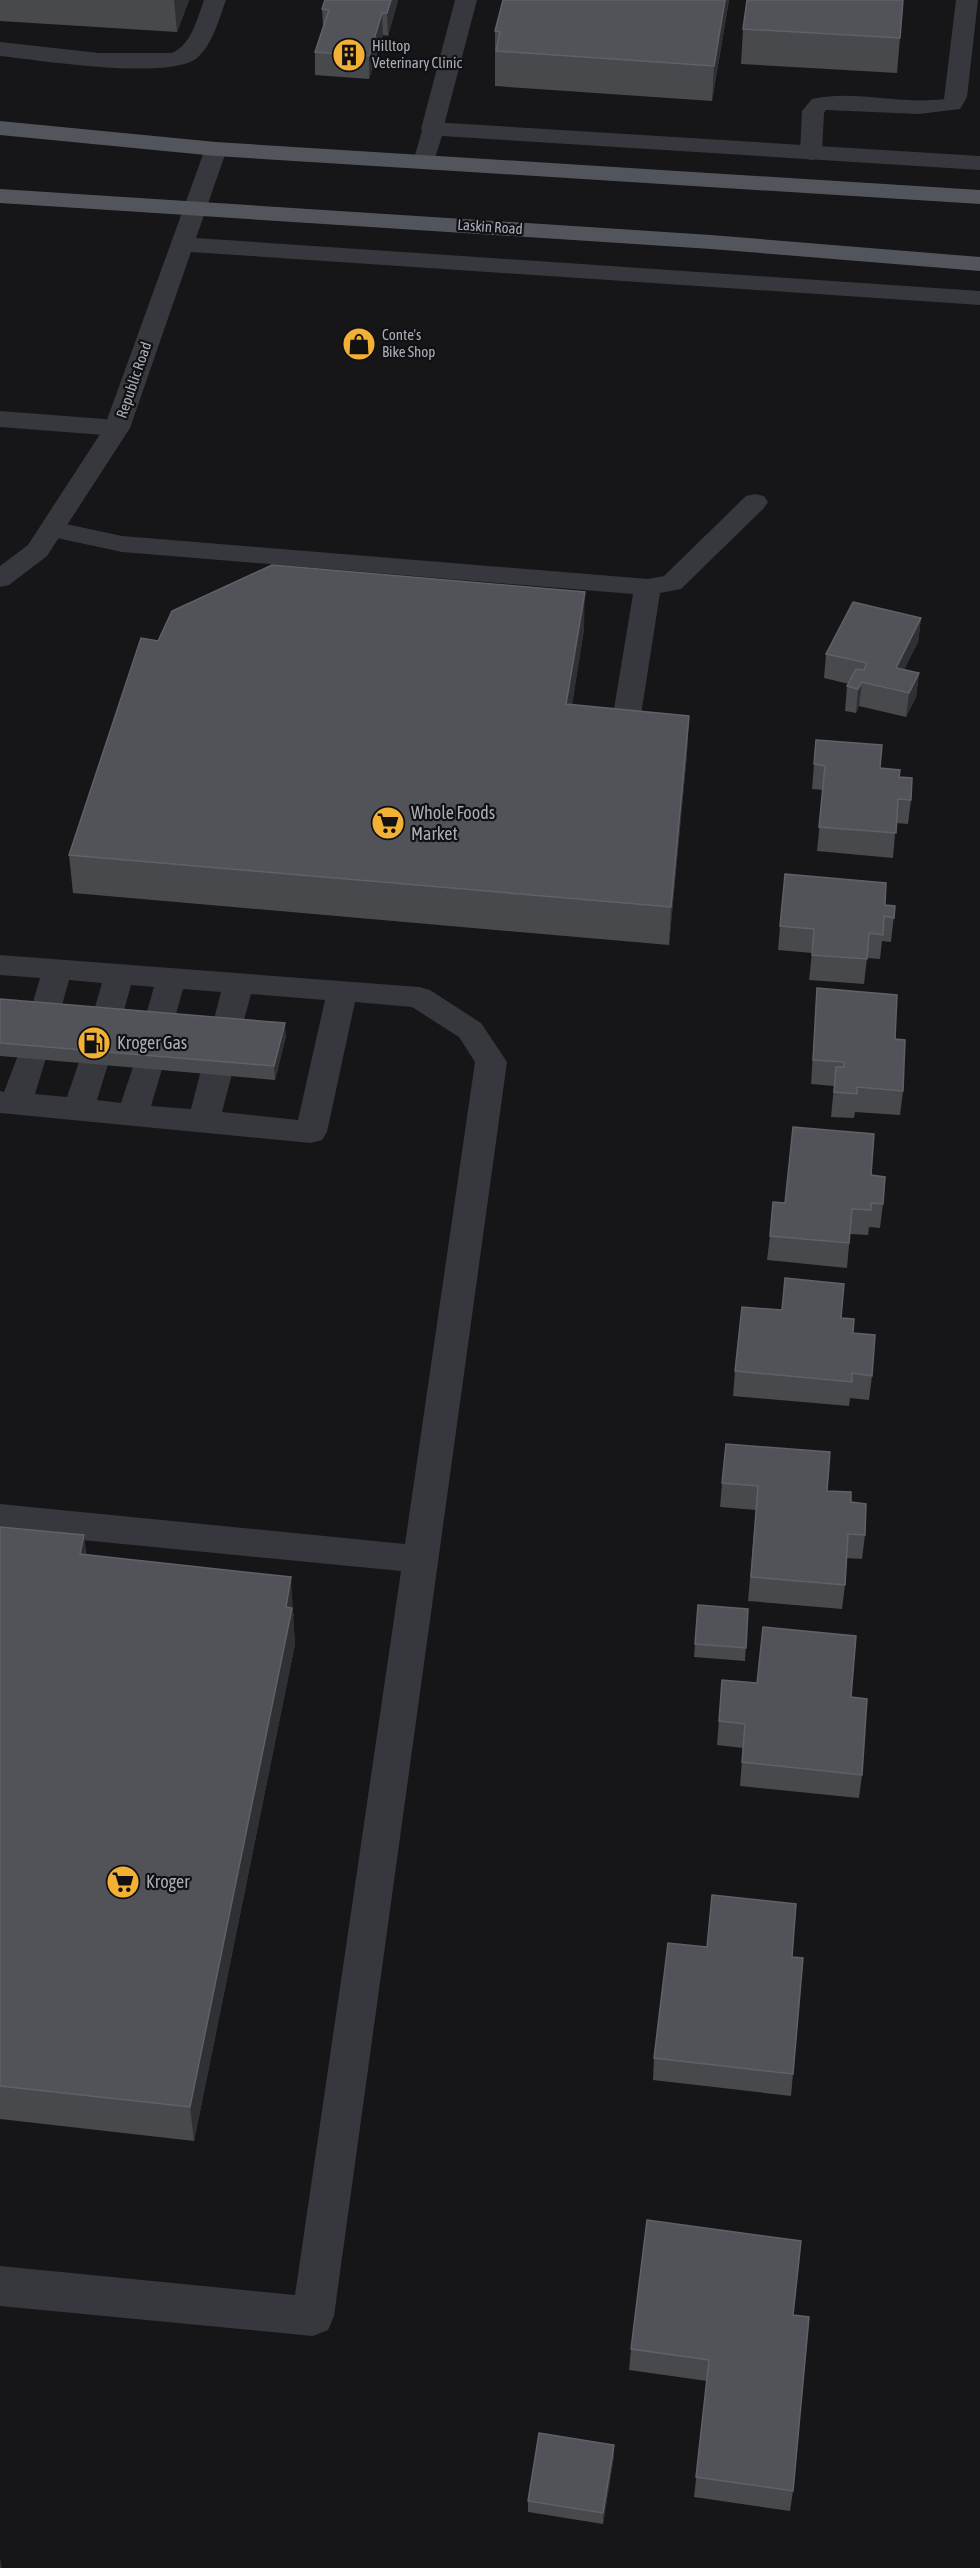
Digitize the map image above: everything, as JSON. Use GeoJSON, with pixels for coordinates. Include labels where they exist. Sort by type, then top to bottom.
{"type":"FeatureCollection","features":[{"type":"Feature","properties":{"kind":"main road"},"geometry":{"type":"LineString","coordinates":[[0,128],[216,149],[980,197]]}},
{"type":"Feature","properties":{"kind":"main road","name":"Laskin Road"},"geometry":{"type":"LineString","coordinates":[[0,196],[699,241],[980,264]]}},
{"type":"Feature","properties":{"kind":"street"},"geometry":{"type":"LineString","coordinates":[[0,50],[148,63],[175,61],[188,55],[201,33],[215,0]]}},
{"type":"Feature","properties":{"kind":"street"},"geometry":{"type":"LineString","coordinates":[[424,162],[466,0]]}},
{"type":"Feature","properties":{"kind":"street"},"geometry":{"type":"LineString","coordinates":[[811,153],[813,111],[820,104],[836,102],[931,109],[952,104],[956,97],[967,0]]}},
{"type":"Feature","properties":{"kind":"street"},"geometry":{"type":"LineString","coordinates":[[432,129],[980,164]]}},
{"type":"Feature","properties":{"kind":"street","name":"Republic Road"},"geometry":{"type":"LineString","coordinates":[[0,579],[38,550],[117,428],[193,207],[216,149]]}},
{"type":"Feature","properties":{"kind":"street"},"geometry":{"type":"LineString","coordinates":[[181,244],[980,298]]}},
{"type":"Feature","properties":{"kind":"street"},"geometry":{"type":"LineString","coordinates":[[0,419],[117,428]]}},
{"type":"Feature","properties":{"kind":"street"},"geometry":{"type":"LineString","coordinates":[[52,529],[122,544],[648,588],[672,583],[755,502]]}},
{"type":"Feature","properties":{"kind":"street"},"geometry":{"type":"LineString","coordinates":[[627,715],[648,588]]}},
{"type":"Feature","properties":{"kind":"street"},"geometry":{"type":"LineString","coordinates":[[0,965],[419,997],[470,1030],[491,1062],[313,2316],[0,2286]]}},
{"type":"Feature","properties":{"kind":"street"},"geometry":{"type":"LineString","coordinates":[[44,1016],[57,970]]}},
{"type":"Feature","properties":{"kind":"street"},"geometry":{"type":"LineString","coordinates":[[106,1021],[119,975]]}},
{"type":"Feature","properties":{"kind":"street"},"geometry":{"type":"LineString","coordinates":[[158,1025],[171,979]]}},
{"type":"Feature","properties":{"kind":"street"},"geometry":{"type":"LineString","coordinates":[[226,1031],[238,984]]}},
{"type":"Feature","properties":{"kind":"street"},"geometry":{"type":"LineString","coordinates":[[31,1058],[8,1103],[311,1132],[342,991]]}},
{"type":"Feature","properties":{"kind":"street"},"geometry":{"type":"LineString","coordinates":[[79,1109],[92,1064]]}},
{"type":"Feature","properties":{"kind":"street"},"geometry":{"type":"LineString","coordinates":[[133,1114],[146,1069]]}},
{"type":"Feature","properties":{"kind":"street"},"geometry":{"type":"LineString","coordinates":[[204,1122],[216,1074]]}},
{"type":"Feature","properties":{"kind":"street"},"geometry":{"type":"LineString","coordinates":[[0,1518],[420,1559]]}},
{"type":"Feature","properties":{"kind":"building","name":"Hilltop Veterinary Clinic"},"geometry":{"type":"Polygon","coordinates":[[[325,0],[391,0],[387,13],[382,13],[369,56],[315,52],[329,10],[322,9],[325,0]]]}},
{"type":"Feature","properties":{"kind":"building"},"geometry":{"type":"Polygon","coordinates":[[[503,0],[725,0],[714,66],[496,51],[500,32],[495,31],[503,0]]]}},
{"type":"Feature","properties":{"kind":"building"},"geometry":{"type":"Polygon","coordinates":[[[747,0],[903,0],[900,38],[743,29],[747,0]]]}},
{"type":"Feature","properties":{"kind":"building","name":"Whole Foods Market"},"geometry":{"type":"Polygon","coordinates":[[[272,565],[585,592],[566,704],[689,716],[671,907],[69,855],[141,638],[158,641],[172,611],[272,565]]]}},
{"type":"Feature","properties":{"kind":"building"},"geometry":{"type":"Polygon","coordinates":[[[853,602],[921,618],[896,668],[919,673],[909,693],[862,682],[858,689],[847,686],[856,669],[864,670],[867,663],[826,654],[853,602]]]}},
{"type":"Feature","properties":{"kind":"building"},"geometry":{"type":"Polygon","coordinates":[[[816,740],[882,745],[880,768],[900,770],[899,777],[912,778],[911,800],[898,799],[896,833],[819,827],[825,766],[814,764],[816,740]]]}},
{"type":"Feature","properties":{"kind":"building"},"geometry":{"type":"Polygon","coordinates":[[[785,874],[886,883],[885,905],[895,906],[894,918],[884,916],[883,935],[869,933],[867,959],[812,955],[814,929],[780,926],[785,874]]]}},
{"type":"Feature","properties":{"kind":"building"},"geometry":{"type":"Polygon","coordinates":[[[817,988],[897,995],[895,1039],[905,1040],[903,1091],[857,1087],[857,1094],[834,1092],[836,1067],[844,1067],[844,1062],[813,1060],[817,988]]]}},
{"type":"Feature","properties":{"kind":"building"},"geometry":{"type":"Polygon","coordinates":[[[0,999],[285,1023],[274,1066],[0,1043],[0,999]]]}},
{"type":"Feature","properties":{"kind":"building"},"geometry":{"type":"Polygon","coordinates":[[[793,1127],[874,1134],[871,1175],[885,1177],[883,1204],[871,1203],[871,1210],[852,1209],[849,1243],[770,1236],[773,1202],[785,1203],[793,1127]]]}},
{"type":"Feature","properties":{"kind":"building"},"geometry":{"type":"Polygon","coordinates":[[[785,1278],[844,1284],[841,1318],[854,1319],[853,1333],[875,1335],[872,1376],[852,1373],[852,1382],[735,1371],[742,1307],[782,1310],[785,1278]]]}},
{"type":"Feature","properties":{"kind":"building"},"geometry":{"type":"Polygon","coordinates":[[[726,1444],[830,1452],[827,1491],[851,1492],[851,1502],[866,1504],[865,1535],[848,1534],[845,1585],[751,1577],[758,1486],[722,1483],[726,1444]]]}},
{"type":"Feature","properties":{"kind":"building","name":"Kroger"},"geometry":{"type":"Polygon","coordinates":[[[0,1527],[84,1535],[80,1554],[291,1577],[286,1607],[292,1608],[190,2107],[0,2086],[0,1527]]]}},
{"type":"Feature","properties":{"kind":"building"},"geometry":{"type":"Polygon","coordinates":[[[698,1605],[748,1609],[746,1648],[695,1644],[698,1605]]]}},
{"type":"Feature","properties":{"kind":"building"},"geometry":{"type":"Polygon","coordinates":[[[763,1627],[856,1636],[851,1697],[867,1699],[862,1775],[742,1762],[745,1724],[719,1721],[722,1680],[757,1683],[763,1627]]]}},
{"type":"Feature","properties":{"kind":"building"},"geometry":{"type":"Polygon","coordinates":[[[712,1895],[796,1904],[792,1957],[803,1958],[793,2074],[654,2058],[668,1943],[707,1947],[712,1895]]]}},
{"type":"Feature","properties":{"kind":"building"},"geometry":{"type":"Polygon","coordinates":[[[647,2220],[801,2241],[793,2315],[809,2317],[793,2491],[696,2477],[709,2360],[631,2349],[647,2220]]]}},
{"type":"Feature","properties":{"kind":"building"},"geometry":{"type":"Polygon","coordinates":[[[539,2433],[614,2445],[603,2513],[528,2501],[539,2433]]]}},
{"type":"Feature","properties":{"kind":"place","name":"Hilltop Veterinary Clinic"},"geometry":{"type":"Point","coordinates":[349,55]}},
{"type":"Feature","properties":{"kind":"place","name":"Conte's Bike Shop"},"geometry":{"type":"Point","coordinates":[359,344]}},
{"type":"Feature","properties":{"kind":"place","name":"Whole Foods Market"},"geometry":{"type":"Point","coordinates":[388,823]}},
{"type":"Feature","properties":{"kind":"place","name":"Kroger Gas"},"geometry":{"type":"Point","coordinates":[94,1043]}},
{"type":"Feature","properties":{"kind":"place","name":"Kroger"},"geometry":{"type":"Point","coordinates":[123,1882]}}]}
